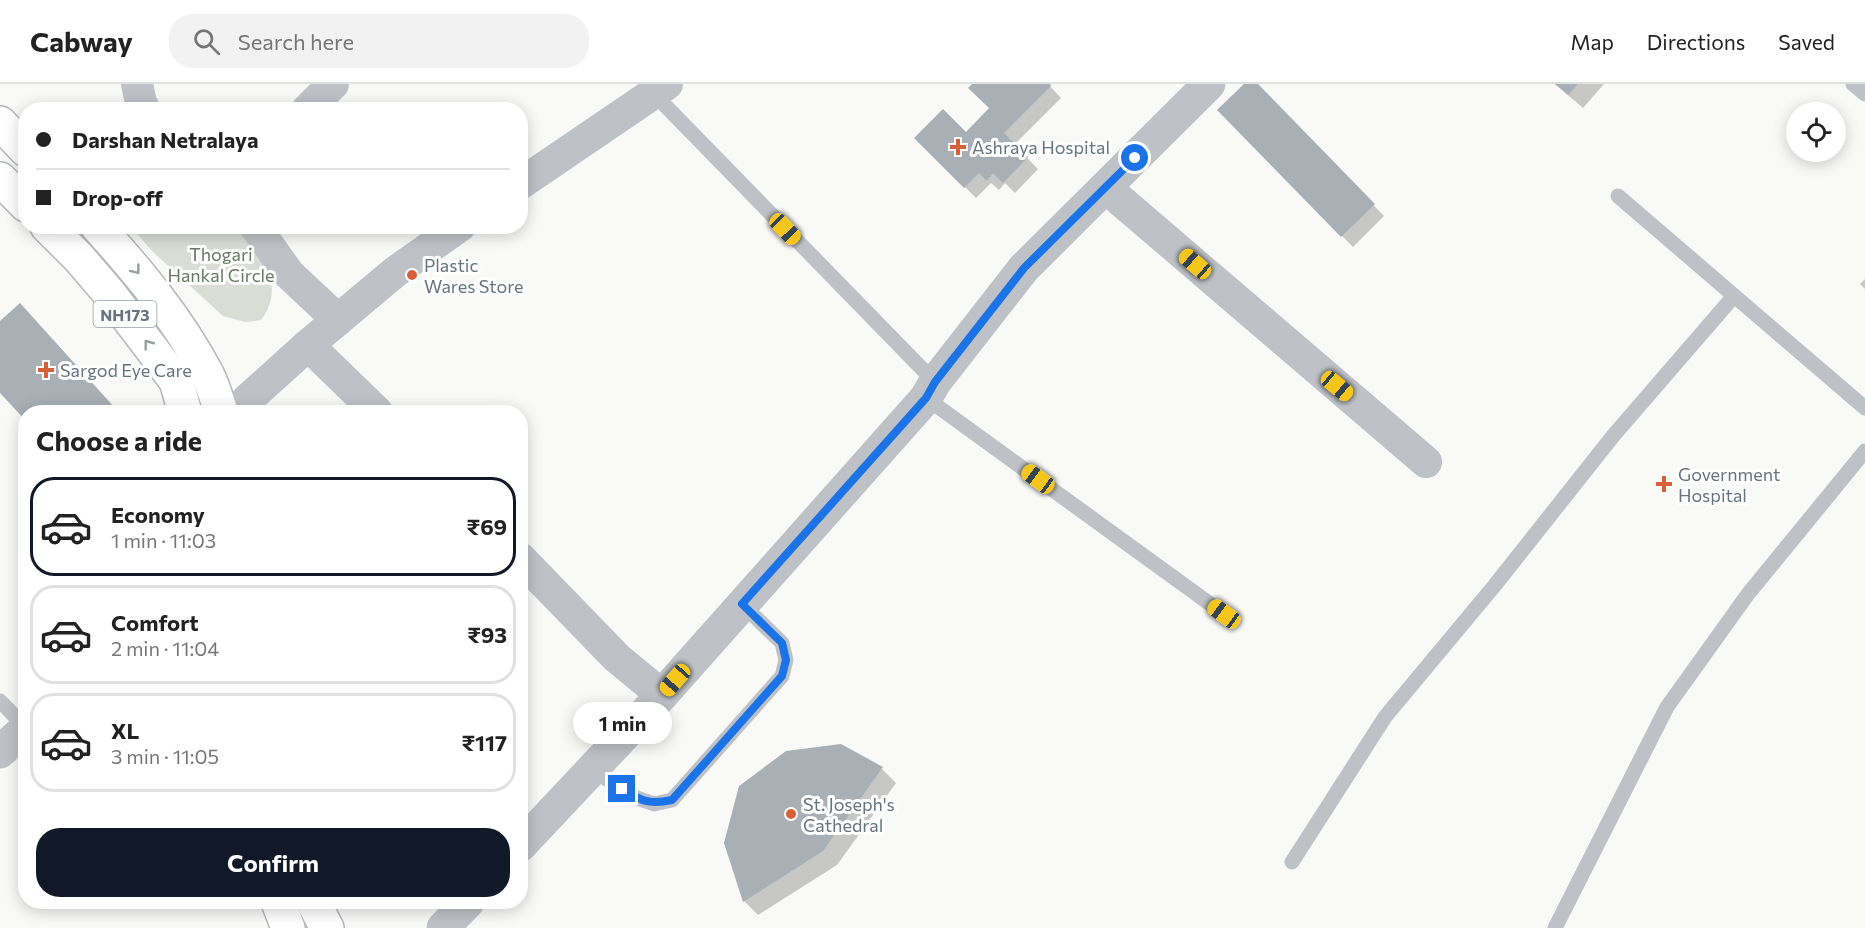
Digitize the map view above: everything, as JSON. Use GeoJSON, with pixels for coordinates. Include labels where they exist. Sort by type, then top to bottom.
{"type":"FeatureCollection","features":[{"type":"Feature","properties":{"kind":"highway"},"geometry":{"type":"LineString","coordinates":[[0,123],[18,142]]}},
{"type":"Feature","properties":{"kind":"highway"},"geometry":{"type":"LineString","coordinates":[[0,179],[18,197]]}},
{"type":"Feature","properties":{"kind":"highway","name":"NH173"},"geometry":{"type":"LineString","coordinates":[[54,234],[109,293],[176,381],[183,405]]}},
{"type":"Feature","properties":{"kind":"highway","name":"NH173"},"geometry":{"type":"LineString","coordinates":[[104,234],[133,265],[174,320],[208,375],[219,405]]}},
{"type":"Feature","properties":{"kind":"highway"},"geometry":{"type":"LineString","coordinates":[[281,909],[288,928]]}},
{"type":"Feature","properties":{"kind":"highway"},"geometry":{"type":"LineString","coordinates":[[317,909],[327,928]]}},
{"type":"Feature","properties":{"kind":"street"},"geometry":{"type":"LineString","coordinates":[[137,84],[141,102]]}},
{"type":"Feature","properties":{"kind":"street"},"geometry":{"type":"LineString","coordinates":[[315,102],[333,84]]}},
{"type":"Feature","properties":{"kind":"street"},"geometry":{"type":"LineString","coordinates":[[528,838],[662,695],[930,390],[1024,268],[1209,84]]}},
{"type":"Feature","properties":{"kind":"street"},"geometry":{"type":"LineString","coordinates":[[528,179],[660,89]]}},
{"type":"Feature","properties":{"kind":"street"},"geometry":{"type":"LineString","coordinates":[[1106,188],[1426,462]]}},
{"type":"Feature","properties":{"kind":"street"},"geometry":{"type":"LineString","coordinates":[[261,234],[289,274],[338,320]]}},
{"type":"Feature","properties":{"kind":"street"},"geometry":{"type":"LineString","coordinates":[[243,405],[308,345],[395,272],[449,234]]}},
{"type":"Feature","properties":{"kind":"street"},"geometry":{"type":"LineString","coordinates":[[308,345],[370,405]]}},
{"type":"Feature","properties":{"kind":"street"},"geometry":{"type":"LineString","coordinates":[[528,566],[617,658],[662,695]]}},
{"type":"Feature","properties":{"kind":"street"},"geometry":{"type":"LineString","coordinates":[[0,752],[18,735]]}},
{"type":"Feature","properties":{"kind":"street"},"geometry":{"type":"LineString","coordinates":[[443,928],[461,909]]}},
{"type":"Feature","properties":{"kind":"lane"},"geometry":{"type":"LineString","coordinates":[[1853,84],[1865,94]]}},
{"type":"Feature","properties":{"kind":"lane"},"geometry":{"type":"LineString","coordinates":[[660,89],[930,390],[1224,614]]}},
{"type":"Feature","properties":{"kind":"lane"},"geometry":{"type":"LineString","coordinates":[[1618,196],[1865,408]]}},
{"type":"Feature","properties":{"kind":"lane"},"geometry":{"type":"LineString","coordinates":[[1292,862],[1385,717],[1495,585],[1613,436],[1734,296]]}},
{"type":"Feature","properties":{"kind":"lane"},"geometry":{"type":"LineString","coordinates":[[1555,928],[1667,707],[1748,594],[1865,451]]}},
{"type":"Feature","properties":{"kind":"lane"},"geometry":{"type":"LineString","coordinates":[[592,770],[637,798],[654,804],[672,800],[782,676],[786,660],[782,643],[742,604]]}},
{"type":"Feature","properties":{"kind":"lane"},"geometry":{"type":"LineString","coordinates":[[0,701],[18,720]]}},
{"type":"Feature","properties":{"kind":"green space","name":"Thogari Hankal Circle"},"geometry":{"type":"Polygon","coordinates":[[[137,234],[244,234],[262,260],[271,283],[272,295],[261,320],[245,322],[223,316],[154,253],[137,234]]]}},
{"type":"Feature","properties":{"kind":"building"},"geometry":{"type":"Polygon","coordinates":[[[972,84],[1050,84],[1051,86],[1004,133],[1028,157],[1003,183],[993,173],[987,181],[979,173],[964,188],[914,138],[943,109],[966,132],[989,108],[968,88],[972,84]]]}},
{"type":"Feature","properties":{"kind":"building"},"geometry":{"type":"Polygon","coordinates":[[[1244,84],[1258,84],[1375,204],[1341,237],[1217,110],[1244,84]]]}},
{"type":"Feature","properties":{"kind":"building"},"geometry":{"type":"Polygon","coordinates":[[[1555,84],[1578,84],[1568,95],[1555,84]]]}},
{"type":"Feature","properties":{"kind":"building"},"geometry":{"type":"Polygon","coordinates":[[[20,303],[111,404],[18,405],[18,412],[0,393],[0,321],[20,303]]]}},
{"type":"Feature","properties":{"kind":"building","name":"St. Joseph's Cathedral"},"geometry":{"type":"Polygon","coordinates":[[[841,744],[883,767],[823,851],[743,902],[724,843],[739,786],[786,751],[841,744]]]}},
{"type":"Feature","properties":{"kind":"place","name":"Ashraya Hospital"},"geometry":{"type":"Point","coordinates":[958,147]}},
{"type":"Feature","properties":{"kind":"place","name":"Plastic Wares Store"},"geometry":{"type":"Point","coordinates":[412,275]}},
{"type":"Feature","properties":{"kind":"place","name":"Sargod Eye Care"},"geometry":{"type":"Point","coordinates":[46,370]}},
{"type":"Feature","properties":{"kind":"place","name":"Government Hospital"},"geometry":{"type":"Point","coordinates":[1664,484]}},
{"type":"Feature","properties":{"kind":"place","name":"St. Joseph's Cathedral"},"geometry":{"type":"Point","coordinates":[791,814]}},
{"type":"Feature","properties":{"kind":"route"},"geometry":{"type":"LineString","coordinates":[[622,789],[654,804],[672,800],[782,676],[786,660],[782,643],[742,604],[926,398],[935,382],[1024,268],[1135,158]]}}]}
